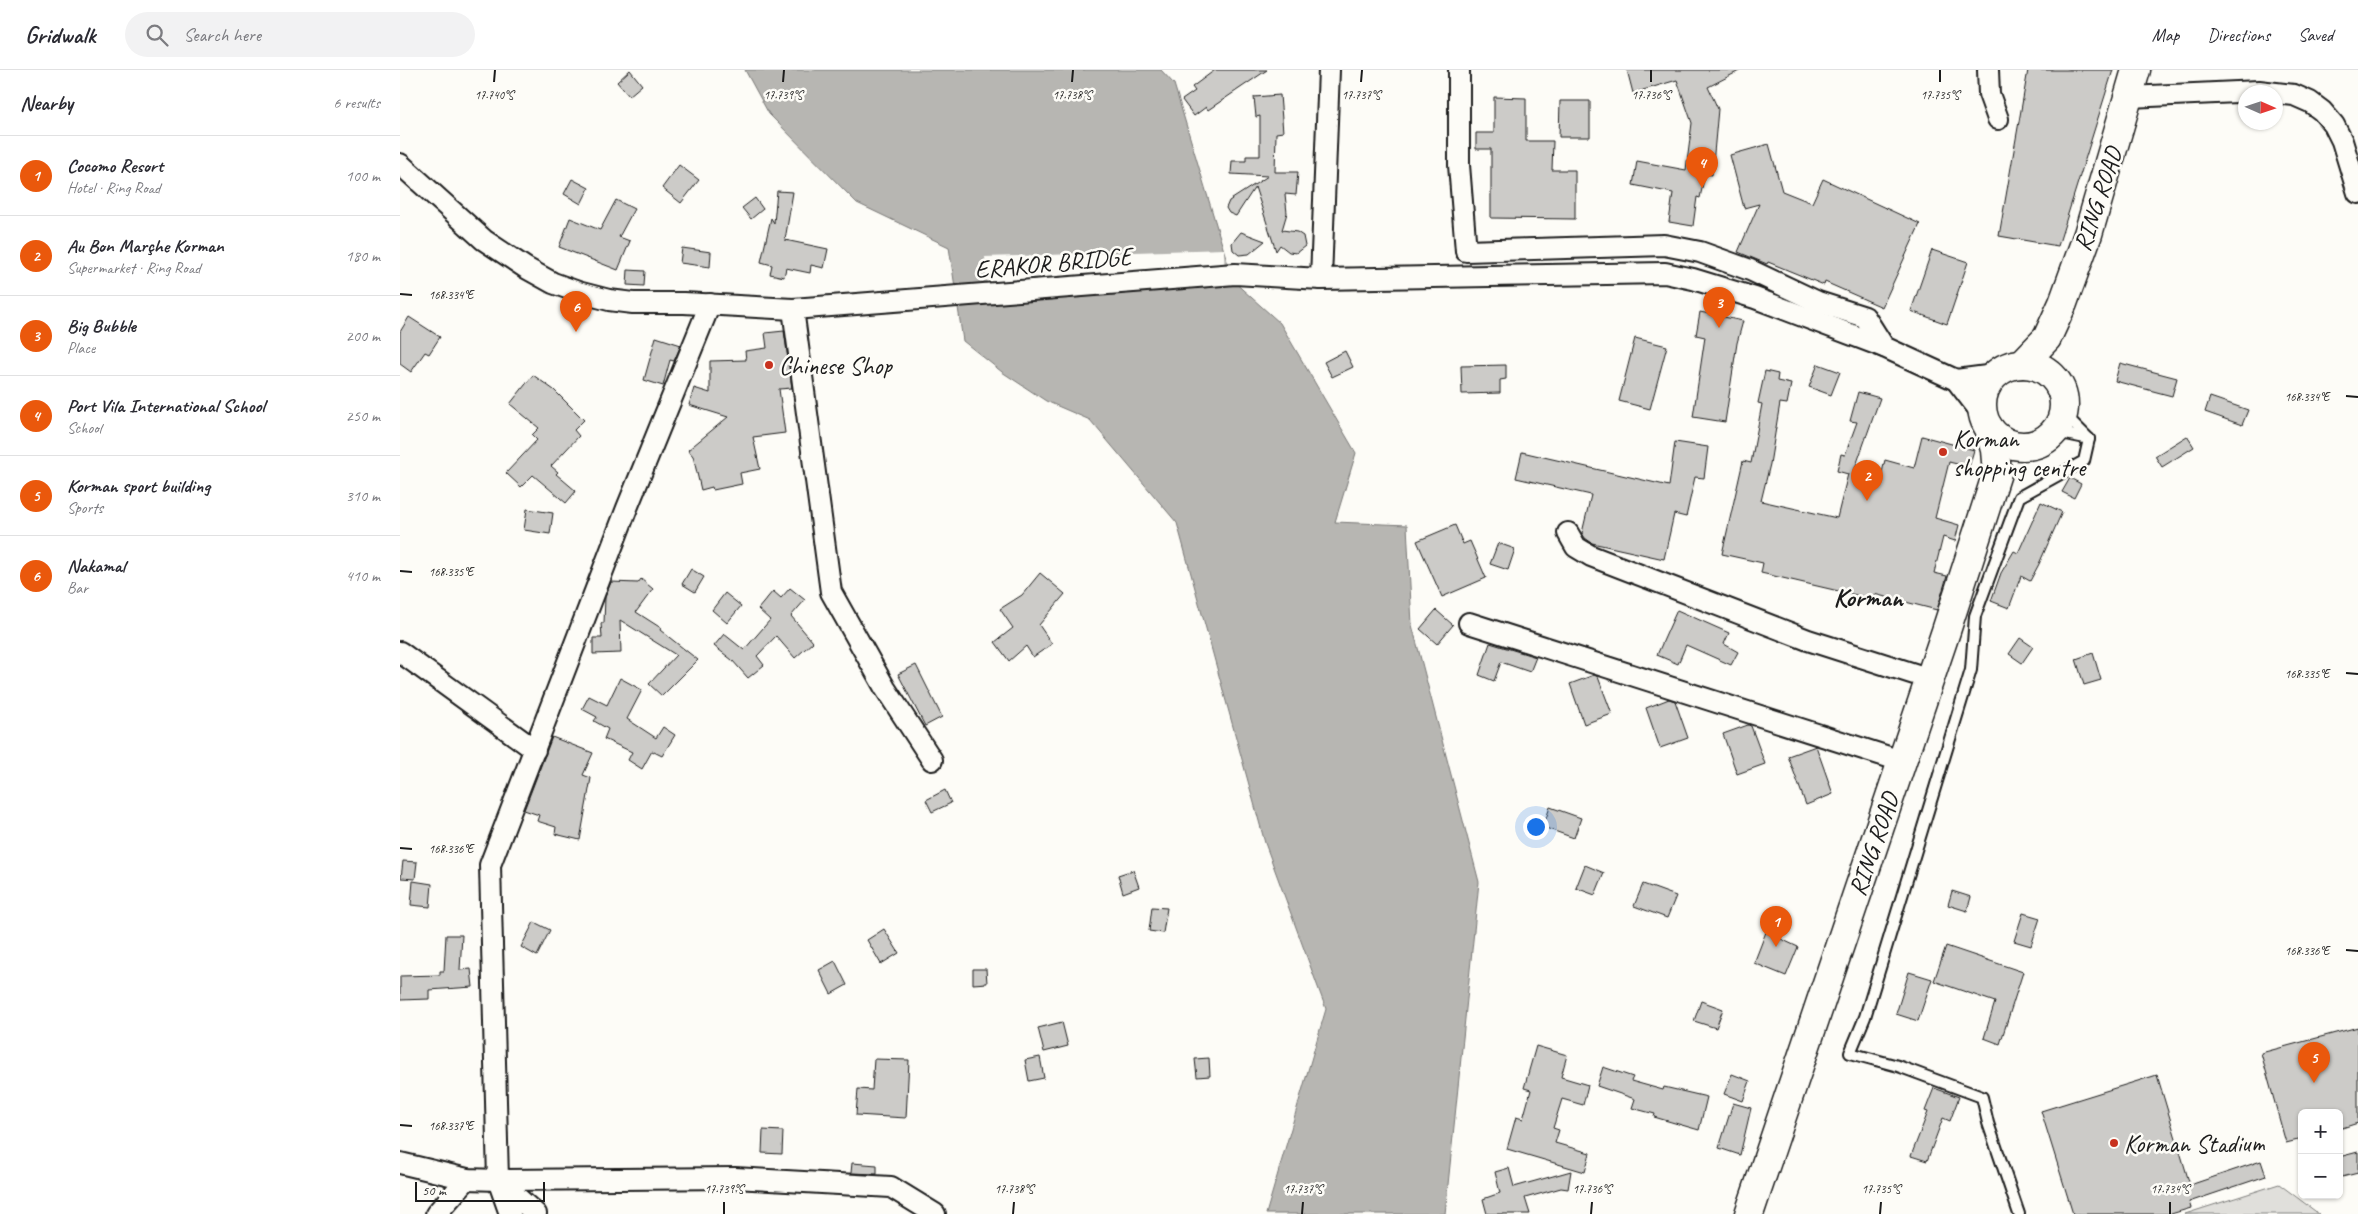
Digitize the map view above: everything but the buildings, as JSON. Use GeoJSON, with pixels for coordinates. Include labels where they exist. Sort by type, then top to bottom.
{"type":"FeatureCollection","features":[{"type":"Feature","properties":{"kind":"main road","name":"RING ROAD"},"geometry":{"type":"LineString","coordinates":[[2022,364],[2040,347],[2054,327],[2088,234],[2136,70]]}},
{"type":"Feature","properties":{"kind":"main road","name":"RING ROAD"},"geometry":{"type":"LineString","coordinates":[[2054,327],[2059,391]]}},
{"type":"Feature","properties":{"kind":"main road"},"geometry":{"type":"LineString","coordinates":[[2022,364],[2035,366],[2046,372],[2059,391],[2060,422],[2039,442],[2020,446],[2008,443],[1997,437],[1986,422],[1982,401],[1986,387],[1995,375],[2008,367],[2022,364]]}},
{"type":"Feature","properties":{"kind":"main road","name":"RING ROAD"},"geometry":{"type":"LineString","coordinates":[[1749,1214],[1930,679],[1997,473],[1995,450],[1986,422]]}},
{"type":"Feature","properties":{"kind":"main road","name":"RING ROAD"},"geometry":{"type":"LineString","coordinates":[[1997,473],[2013,458],[2039,442]]}},
{"type":"Feature","properties":{"kind":"street"},"geometry":{"type":"LineString","coordinates":[[1321,279],[1329,70]]}},
{"type":"Feature","properties":{"kind":"street"},"geometry":{"type":"LineString","coordinates":[[1459,70],[1459,165],[1466,251],[1664,245],[1700,252],[1734,264],[1818,302],[1865,317],[1884,347]]}},
{"type":"Feature","properties":{"kind":"street"},"geometry":{"type":"LineString","coordinates":[[1988,70],[1988,94],[1998,119]]}},
{"type":"Feature","properties":{"kind":"street"},"geometry":{"type":"LineString","coordinates":[[2129,97],[2259,91],[2294,95],[2310,102],[2322,111],[2334,125],[2342,140],[2358,193]]}},
{"type":"Feature","properties":{"kind":"street","name":"ERAKOR BRIDGE"},"geometry":{"type":"LineString","coordinates":[[400,164],[484,240],[526,268],[562,287],[609,300],[793,309],[1235,274],[1321,279],[1660,274],[1694,279],[1796,313],[1884,347],[1956,380]]}},
{"type":"Feature","properties":{"kind":"street"},"geometry":{"type":"LineString","coordinates":[[1660,274],[1664,245]]}},
{"type":"Feature","properties":{"kind":"street"},"geometry":{"type":"LineString","coordinates":[[1609,246],[1611,274]]}},
{"type":"Feature","properties":{"kind":"street"},"geometry":{"type":"LineString","coordinates":[[1556,248],[1567,275]]}},
{"type":"Feature","properties":{"kind":"street"},"geometry":{"type":"LineString","coordinates":[[1484,276],[1486,251]]}},
{"type":"Feature","properties":{"kind":"street"},"geometry":{"type":"LineString","coordinates":[[1725,288],[1734,264]]}},
{"type":"Feature","properties":{"kind":"street"},"geometry":{"type":"LineString","coordinates":[[510,1214],[498,1180],[490,865],[624,517],[710,304]]}},
{"type":"Feature","properties":{"kind":"street"},"geometry":{"type":"LineString","coordinates":[[793,309],[831,592],[886,688],[932,760]]}},
{"type":"Feature","properties":{"kind":"street"},"geometry":{"type":"LineString","coordinates":[[1986,422],[1956,380],[1995,375]]}},
{"type":"Feature","properties":{"kind":"street"},"geometry":{"type":"LineString","coordinates":[[1568,533],[1576,547],[1591,556],[1808,640],[1930,679]]}},
{"type":"Feature","properties":{"kind":"street"},"geometry":{"type":"LineString","coordinates":[[1469,623],[1901,761]]}},
{"type":"Feature","properties":{"kind":"street"},"geometry":{"type":"LineString","coordinates":[[400,652],[535,750]]}},
{"type":"Feature","properties":{"kind":"street"},"geometry":{"type":"LineString","coordinates":[[400,1163],[467,1178],[498,1180],[735,1178],[891,1187],[935,1214]]}},
{"type":"Feature","properties":{"kind":"street"},"geometry":{"type":"LineString","coordinates":[[436,1214],[467,1178]]}},
{"type":"Feature","properties":{"kind":"street"},"geometry":{"type":"LineString","coordinates":[[498,1180],[536,1214]]}},
{"type":"Feature","properties":{"kind":"lane"},"geometry":{"type":"LineString","coordinates":[[2059,391],[2071,421],[2089,439]]}},
{"type":"Feature","properties":{"kind":"lane"},"geometry":{"type":"LineString","coordinates":[[2039,442],[2066,434],[2089,439]]}},
{"type":"Feature","properties":{"kind":"lane"},"geometry":{"type":"LineString","coordinates":[[2019,1214],[1988,1123],[1982,1097],[1898,1066],[1850,1053],[1865,1017],[1971,670],[1975,616],[2019,497],[2084,461],[2089,439]]}},
{"type":"Feature","properties":{"kind":"shaded area"},"geometry":{"type":"Polygon","coordinates":[[[745,70],[1161,70],[1174,84],[1233,281],[1280,323],[1356,453],[1335,522],[1407,525],[1412,625],[1479,882],[1445,1214],[1266,1214],[1326,1009],[1265,843],[1177,523],[1090,420],[1046,401],[1002,372],[963,341],[949,247],[857,203],[769,114],[745,70]]]}},
{"type":"Feature","properties":{"kind":"shaded area"},"geometry":{"type":"Polygon","coordinates":[[[2279,1184],[2319,1214],[2185,1214],[2279,1184]]]}},
{"type":"Feature","properties":{"kind":"pier"},"geometry":{"type":"Polygon","coordinates":[[[1224,249],[1225,284],[988,295],[985,257],[1224,249]]]}},
{"type":"Feature","properties":{"kind":"place","name":"Port Vila International School"},"geometry":{"type":"Point","coordinates":[1702,188]}},
{"type":"Feature","properties":{"kind":"place","name":"Big Bubble"},"geometry":{"type":"Point","coordinates":[1719,328]}},
{"type":"Feature","properties":{"kind":"place","name":"Nakamal"},"geometry":{"type":"Point","coordinates":[576,332]}},
{"type":"Feature","properties":{"kind":"place","name":"Chinese Shop"},"geometry":{"type":"Point","coordinates":[769,365]}},
{"type":"Feature","properties":{"kind":"place","name":"Korman shopping centre"},"geometry":{"type":"Point","coordinates":[1943,452]}},
{"type":"Feature","properties":{"kind":"place","name":"Au Bon Marçhe Korman"},"geometry":{"type":"Point","coordinates":[1867,501]}},
{"type":"Feature","properties":{"kind":"place","name":"Cocomo Resort"},"geometry":{"type":"Point","coordinates":[1776,947]}},
{"type":"Feature","properties":{"kind":"place","name":"Korman sport building"},"geometry":{"type":"Point","coordinates":[2314,1083]}},
{"type":"Feature","properties":{"kind":"place","name":"Korman Stadium"},"geometry":{"type":"Point","coordinates":[2114,1143]}},
{"type":"Feature","properties":{"kind":"district","name":"Korman"},"geometry":{"type":"Point","coordinates":[1868,597]}}]}
